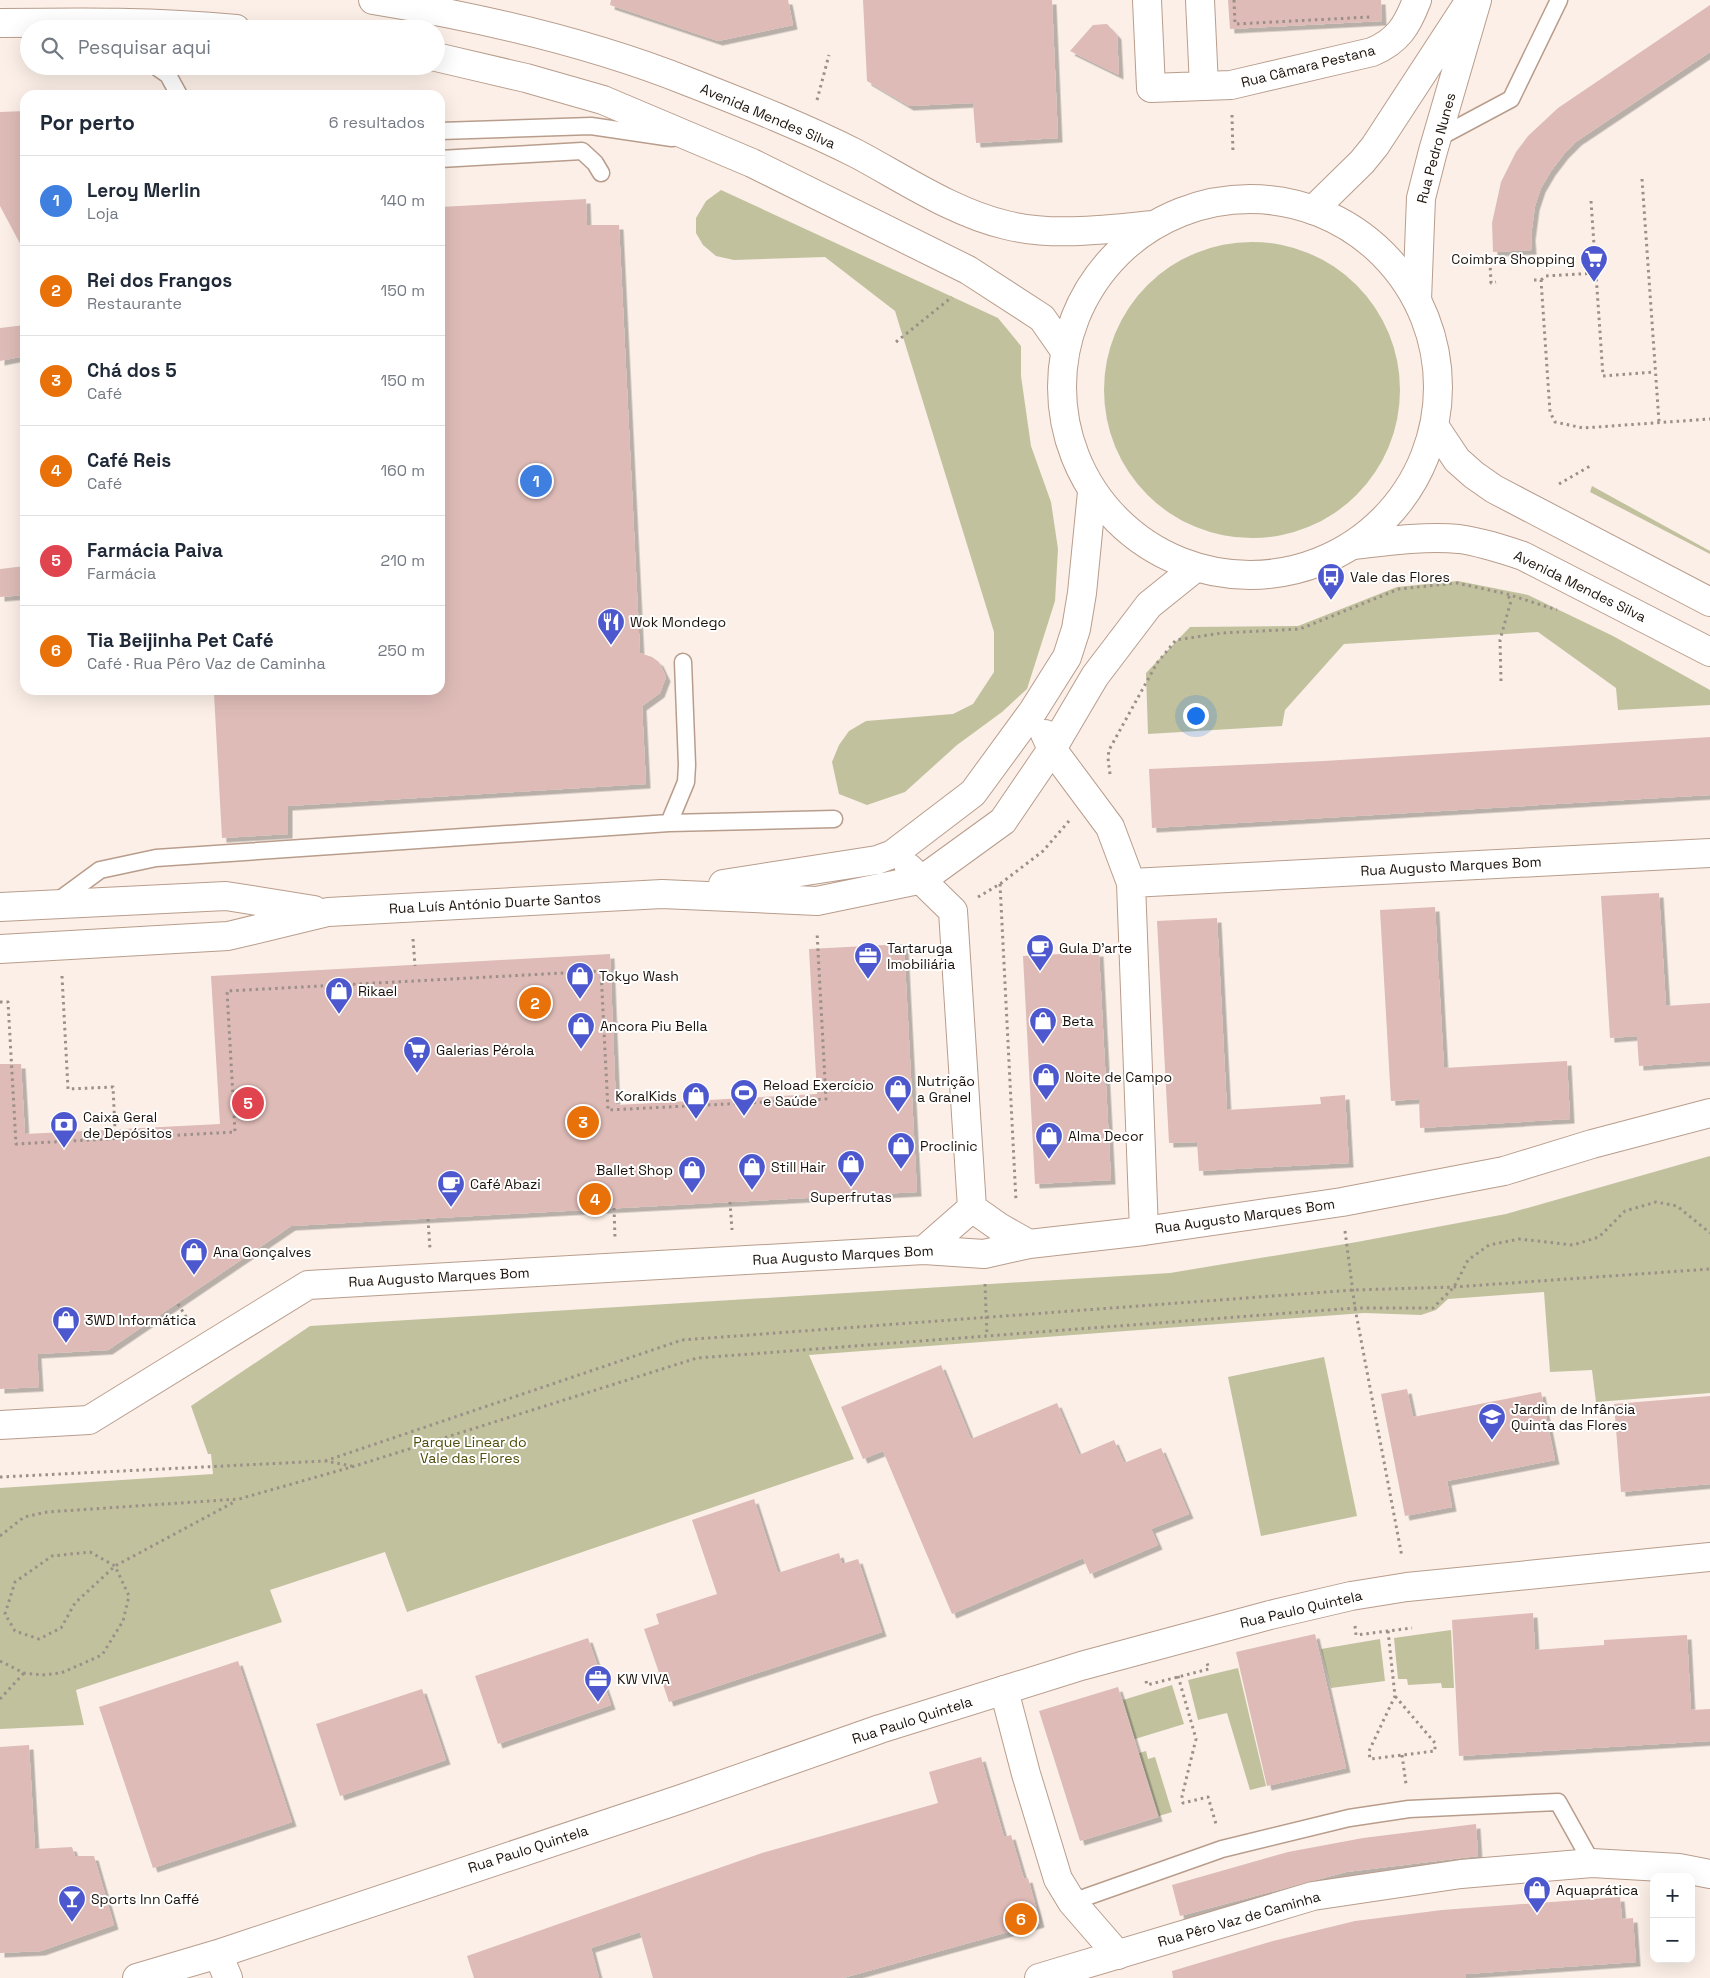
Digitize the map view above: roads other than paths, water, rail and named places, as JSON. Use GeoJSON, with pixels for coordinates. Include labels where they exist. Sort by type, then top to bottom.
{"type":"FeatureCollection","features":[{"type":"Feature","properties":{"kind":"street","name":"Avenida Mendes Silva"},"geometry":{"type":"LineString","coordinates":[[373,0],[470,18],[603,51],[688,81],[808,132],[854,153],[949,203],[1006,226],[1040,230],[1077,231],[1156,224]]}},
{"type":"Feature","properties":{"kind":"street","name":"Rua Câmara Pestana"},"geometry":{"type":"LineString","coordinates":[[1147,0],[1151,88],[1231,85],[1372,52],[1387,45],[1402,30],[1417,0]]}},
{"type":"Feature","properties":{"kind":"street"},"geometry":{"type":"LineString","coordinates":[[1200,0],[1204,86]]}},
{"type":"Feature","properties":{"kind":"street"},"geometry":{"type":"LineString","coordinates":[[1313,210],[1362,162],[1375,146],[1471,0]]}},
{"type":"Feature","properties":{"kind":"street","name":"Rua Pedro Nunes"},"geometry":{"type":"LineString","coordinates":[[1417,300],[1420,207],[1477,0]]}},
{"type":"Feature","properties":{"kind":"street"},"geometry":{"type":"LineString","coordinates":[[0,24],[20,24]]}},
{"type":"Feature","properties":{"kind":"street"},"geometry":{"type":"LineString","coordinates":[[445,59],[526,78],[603,100],[752,163],[968,270],[1042,318],[1065,350]]}},
{"type":"Feature","properties":{"kind":"street"},"geometry":{"type":"LineString","coordinates":[[1235,200],[1274,201],[1313,210],[1344,224],[1373,245],[1398,270],[1417,300],[1433,340],[1439,383],[1435,427],[1418,473],[1391,512],[1354,545],[1318,565],[1277,575],[1236,575],[1195,568],[1137,538],[1092,492],[1075,459],[1064,424],[1061,387],[1065,350],[1077,312],[1096,278],[1123,248],[1156,224],[1194,208],[1235,200]]}},
{"type":"Feature","properties":{"kind":"street"},"geometry":{"type":"LineString","coordinates":[[1435,427],[1458,460],[1474,475],[1494,489],[1710,602]]}},
{"type":"Feature","properties":{"kind":"street","name":"Rua Luís António Duarte Santos"},"geometry":{"type":"LineString","coordinates":[[662,894],[877,860],[893,854],[972,793],[1034,711],[1067,657],[1076,629],[1092,492]]}},
{"type":"Feature","properties":{"kind":"street","name":"Avenida Mendes Silva"},"geometry":{"type":"LineString","coordinates":[[1354,545],[1409,540],[1458,539],[1492,545],[1523,556],[1710,652]]}},
{"type":"Feature","properties":{"kind":"street","name":"Rua Luís António Duarte Santos"},"geometry":{"type":"LineString","coordinates":[[0,949],[228,936],[328,912],[662,894],[817,901],[923,879],[1004,821],[1052,749],[1095,676],[1149,605],[1195,568]]}},
{"type":"Feature","properties":{"kind":"street"},"geometry":{"type":"LineString","coordinates":[[1034,711],[1052,749],[1110,827],[1131,882],[1144,1231]]}},
{"type":"Feature","properties":{"kind":"street","name":"Rua Augusto Marques Bom"},"geometry":{"type":"LineString","coordinates":[[1131,882],[1710,853]]}},
{"type":"Feature","properties":{"kind":"street"},"geometry":{"type":"LineString","coordinates":[[893,854],[923,879],[953,910],[972,1208]]}},
{"type":"Feature","properties":{"kind":"street","name":"Rua Luís António Duarte Santos"},"geometry":{"type":"LineString","coordinates":[[0,907],[226,896],[328,912]]}},
{"type":"Feature","properties":{"kind":"street","name":"Rua Augusto Marques Bom"},"geometry":{"type":"LineString","coordinates":[[0,1424],[89,1420],[308,1285],[924,1250],[984,1254],[1029,1244],[1144,1231],[1342,1202],[1504,1171],[1592,1144],[1710,1113]]}},
{"type":"Feature","properties":{"kind":"street"},"geometry":{"type":"LineString","coordinates":[[972,1208],[1029,1244]]}},
{"type":"Feature","properties":{"kind":"street"},"geometry":{"type":"LineString","coordinates":[[924,1250],[972,1208]]}},
{"type":"Feature","properties":{"kind":"street","name":"Rua Paulo Quintela"},"geometry":{"type":"LineString","coordinates":[[137,1978],[223,1966],[671,1802],[880,1729],[1090,1664],[1270,1615],[1351,1596],[1407,1588],[1710,1557]]}},
{"type":"Feature","properties":{"kind":"street"},"geometry":{"type":"LineString","coordinates":[[1004,1690],[1058,1879],[1072,1902],[1118,1955]]}},
{"type":"Feature","properties":{"kind":"street","name":"Rua Pêro Vaz de Caminha"},"geometry":{"type":"LineString","coordinates":[[1039,1978],[1313,1896],[1461,1874],[1592,1863],[1679,1868],[1710,1874]]}},
{"type":"Feature","properties":{"kind":"lane"},"geometry":{"type":"LineString","coordinates":[[1438,138],[1511,99],[1559,0]]}},
{"type":"Feature","properties":{"kind":"lane"},"geometry":{"type":"LineString","coordinates":[[0,24],[20,29]]}},
{"type":"Feature","properties":{"kind":"lane"},"geometry":{"type":"LineString","coordinates":[[168,75],[176,90]]}},
{"type":"Feature","properties":{"kind":"lane"},"geometry":{"type":"LineString","coordinates":[[445,131],[591,126],[704,143]]}},
{"type":"Feature","properties":{"kind":"lane"},"geometry":{"type":"LineString","coordinates":[[445,159],[582,151],[595,163],[601,173]]}},
{"type":"Feature","properties":{"kind":"lane"},"geometry":{"type":"LineString","coordinates":[[669,823],[686,782],[683,662]]}},
{"type":"Feature","properties":{"kind":"lane"},"geometry":{"type":"LineString","coordinates":[[53,904],[100,870],[156,858],[669,823],[834,819]]}},
{"type":"Feature","properties":{"kind":"lane"},"geometry":{"type":"LineString","coordinates":[[1072,1902],[1222,1849],[1349,1818],[1409,1809],[1558,1802],[1592,1863]]}},
{"type":"Feature","properties":{"kind":"place","name":"Coimbra Shopping"},"geometry":{"type":"Point","coordinates":[1594,283]}},
{"type":"Feature","properties":{"kind":"place","name":"Leroy Merlin"},"geometry":{"type":"Point","coordinates":[536,481]}},
{"type":"Feature","properties":{"kind":"place","name":"Vale das Flores"},"geometry":{"type":"Point","coordinates":[1331,601]}},
{"type":"Feature","properties":{"kind":"place","name":"Wok Mondego"},"geometry":{"type":"Point","coordinates":[611,646]}},
{"type":"Feature","properties":{"kind":"place","name":"Gula D'arte"},"geometry":{"type":"Point","coordinates":[1040,972]}},
{"type":"Feature","properties":{"kind":"place","name":"Tartaruga Imobiliária"},"geometry":{"type":"Point","coordinates":[868,980]}},
{"type":"Feature","properties":{"kind":"place","name":"Tokyo Wash"},"geometry":{"type":"Point","coordinates":[580,1000]}},
{"type":"Feature","properties":{"kind":"place","name":"Rei dos Frangos"},"geometry":{"type":"Point","coordinates":[535,1003]}},
{"type":"Feature","properties":{"kind":"place","name":"Rikael"},"geometry":{"type":"Point","coordinates":[339,1015]}},
{"type":"Feature","properties":{"kind":"place","name":"Beta"},"geometry":{"type":"Point","coordinates":[1043,1045]}},
{"type":"Feature","properties":{"kind":"place","name":"Ancora Piu Bella"},"geometry":{"type":"Point","coordinates":[581,1050]}},
{"type":"Feature","properties":{"kind":"place","name":"Galerias Pérola"},"geometry":{"type":"Point","coordinates":[417,1074]}},
{"type":"Feature","properties":{"kind":"place","name":"Noite de Campo"},"geometry":{"type":"Point","coordinates":[1046,1101]}},
{"type":"Feature","properties":{"kind":"place","name":"Farmácia Paiva"},"geometry":{"type":"Point","coordinates":[248,1103]}},
{"type":"Feature","properties":{"kind":"place","name":"Nutrição a Granel"},"geometry":{"type":"Point","coordinates":[898,1113]}},
{"type":"Feature","properties":{"kind":"place","name":"Reload Exercício e Saúde"},"geometry":{"type":"Point","coordinates":[744,1117]}},
{"type":"Feature","properties":{"kind":"place","name":"KoralKids"},"geometry":{"type":"Point","coordinates":[696,1120]}},
{"type":"Feature","properties":{"kind":"place","name":"Chá dos 5"},"geometry":{"type":"Point","coordinates":[583,1122]}},
{"type":"Feature","properties":{"kind":"place","name":"Caixa Geral de Depósitos"},"geometry":{"type":"Point","coordinates":[64,1149]}},
{"type":"Feature","properties":{"kind":"place","name":"Alma Decor"},"geometry":{"type":"Point","coordinates":[1049,1160]}},
{"type":"Feature","properties":{"kind":"place","name":"Proclinic"},"geometry":{"type":"Point","coordinates":[901,1170]}},
{"type":"Feature","properties":{"kind":"place","name":"Superfrutas"},"geometry":{"type":"Point","coordinates":[851,1188]}},
{"type":"Feature","properties":{"kind":"place","name":"Still Hair"},"geometry":{"type":"Point","coordinates":[752,1191]}},
{"type":"Feature","properties":{"kind":"place","name":"Ballet Shop"},"geometry":{"type":"Point","coordinates":[692,1194]}},
{"type":"Feature","properties":{"kind":"place","name":"Café Reis"},"geometry":{"type":"Point","coordinates":[595,1199]}},
{"type":"Feature","properties":{"kind":"place","name":"Café Abazi"},"geometry":{"type":"Point","coordinates":[451,1208]}},
{"type":"Feature","properties":{"kind":"place","name":"Ana Gonçalves"},"geometry":{"type":"Point","coordinates":[194,1276]}},
{"type":"Feature","properties":{"kind":"place","name":"3WD Informática"},"geometry":{"type":"Point","coordinates":[66,1344]}},
{"type":"Feature","properties":{"kind":"place","name":"Jardim de Infância Quinta das Flores"},"geometry":{"type":"Point","coordinates":[1492,1441]}},
{"type":"Feature","properties":{"kind":"place","name":"KW VIVA"},"geometry":{"type":"Point","coordinates":[598,1703]}},
{"type":"Feature","properties":{"kind":"place","name":"Aquaprática"},"geometry":{"type":"Point","coordinates":[1537,1914]}},
{"type":"Feature","properties":{"kind":"place","name":"Tia Beijinha Pet Café"},"geometry":{"type":"Point","coordinates":[1021,1919]}},
{"type":"Feature","properties":{"kind":"place","name":"Sports Inn Caffé"},"geometry":{"type":"Point","coordinates":[72,1923]}},
{"type":"Feature","properties":{"kind":"park label","name":"Parque Linear do Vale das Flores"},"geometry":{"type":"Point","coordinates":[470,1450]}}]}
